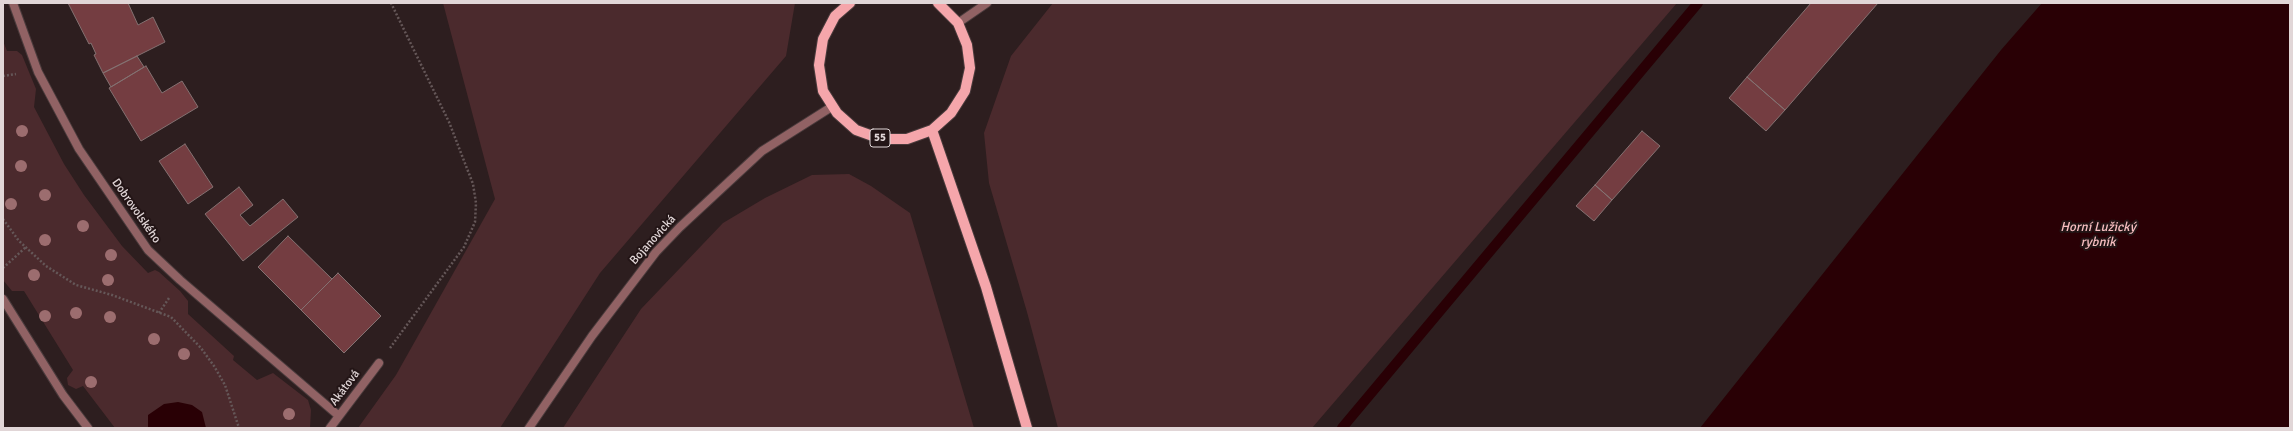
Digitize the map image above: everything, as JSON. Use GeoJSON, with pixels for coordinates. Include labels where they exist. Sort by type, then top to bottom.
{"type":"FeatureCollection","features":[{"type":"Feature","properties":{"kind":"main road","name":"55"},"geometry":{"type":"LineString","coordinates":[[850,3],[835,16],[822,39],[819,65],[823,90],[836,113],[856,130],[881,139],[907,139],[932,130],[952,113],[965,91],[970,68],[967,45],[958,23],[938,3]]}},
{"type":"Feature","properties":{"kind":"main road"},"geometry":{"type":"LineString","coordinates":[[932,130],[986,287],[1027,428]]}},
{"type":"Feature","properties":{"kind":"street","name":"Dobrovolského"},"geometry":{"type":"LineString","coordinates":[[13,3],[38,72],[79,149],[148,250],[180,280],[339,416]]}},
{"type":"Feature","properties":{"kind":"street"},"geometry":{"type":"LineString","coordinates":[[958,23],[987,3]]}},
{"type":"Feature","properties":{"kind":"street","name":"Bojanovická"},"geometry":{"type":"LineString","coordinates":[[529,428],[592,336],[656,252],[680,227],[762,151],[833,106]]}},
{"type":"Feature","properties":{"kind":"street"},"geometry":{"type":"LineString","coordinates":[[3,299],[63,395],[88,428]]}},
{"type":"Feature","properties":{"kind":"street","name":"Akátová"},"geometry":{"type":"LineString","coordinates":[[330,428],[379,362]]}},
{"type":"Feature","properties":{"kind":"path"},"geometry":{"type":"LineString","coordinates":[[379,362],[464,247],[475,222],[476,203],[473,184],[455,135],[391,3]]}},
{"type":"Feature","properties":{"kind":"path"},"geometry":{"type":"LineString","coordinates":[[3,219],[26,247],[46,266],[76,285],[171,317],[201,348],[214,366],[225,386],[239,428]]}},
{"type":"Feature","properties":{"kind":"path"},"geometry":{"type":"LineString","coordinates":[[3,268],[26,247]]}},
{"type":"Feature","properties":{"kind":"shaded area"},"geometry":{"type":"Polygon","coordinates":[[[443,3],[795,3],[786,56],[600,273],[500,428],[358,428],[396,375],[495,199],[443,3]]]}},
{"type":"Feature","properties":{"kind":"shaded area"},"geometry":{"type":"Polygon","coordinates":[[[1053,3],[1677,3],[1312,428],[1058,428],[1027,312],[989,183],[984,133],[1011,56],[1053,3]]]}},
{"type":"Feature","properties":{"kind":"shaded area"},"geometry":{"type":"Polygon","coordinates":[[[3,41],[7,51],[17,51],[22,55],[36,89],[34,107],[64,164],[84,195],[122,246],[148,273],[155,270],[159,272],[180,291],[188,301],[188,314],[234,356],[233,360],[257,380],[273,373],[308,400],[311,410],[310,428],[115,428],[83,386],[76,389],[68,385],[67,378],[73,370],[24,291],[12,291],[3,280],[3,41]]]}},
{"type":"Feature","properties":{"kind":"shaded area"},"geometry":{"type":"Polygon","coordinates":[[[849,174],[871,186],[910,213],[974,428],[563,428],[641,309],[723,223],[765,198],[812,175],[849,174]]]}},
{"type":"Feature","properties":{"kind":"water","name":"Horní Lužický rybník"},"geometry":{"type":"Polygon","coordinates":[[[2042,3],[2290,3],[2290,428],[1700,428],[2001,50],[2042,3]]]}},
{"type":"Feature","properties":{"kind":"water"},"geometry":{"type":"Polygon","coordinates":[[[178,402],[192,405],[202,412],[206,428],[148,428],[148,415],[164,404],[178,402]]]}},
{"type":"Feature","properties":{"kind":"building"},"geometry":{"type":"Polygon","coordinates":[[[68,3],[128,3],[138,25],[153,17],[165,42],[103,73],[94,55],[96,54],[91,43],[89,44],[68,3]]]}},
{"type":"Feature","properties":{"kind":"building"},"geometry":{"type":"Polygon","coordinates":[[[1811,3],[1878,3],[1785,110],[1747,77],[1811,3]]]}},
{"type":"Feature","properties":{"kind":"building"},"geometry":{"type":"Polygon","coordinates":[[[137,56],[144,67],[111,87],[103,73],[137,56]]]}},
{"type":"Feature","properties":{"kind":"building"},"geometry":{"type":"Polygon","coordinates":[[[146,66],[162,93],[182,81],[198,107],[141,141],[109,88],[146,66]]]}},
{"type":"Feature","properties":{"kind":"building"},"geometry":{"type":"Polygon","coordinates":[[[1747,77],[1785,110],[1766,131],[1729,98],[1747,77]]]}},
{"type":"Feature","properties":{"kind":"building"},"geometry":{"type":"Polygon","coordinates":[[[1642,131],[1660,146],[1612,200],[1595,185],[1642,131]]]}},
{"type":"Feature","properties":{"kind":"building"},"geometry":{"type":"Polygon","coordinates":[[[185,144],[213,187],[188,204],[159,161],[185,144]]]}},
{"type":"Feature","properties":{"kind":"building"},"geometry":{"type":"Polygon","coordinates":[[[1595,185],[1612,200],[1594,221],[1576,206],[1595,185]]]}},
{"type":"Feature","properties":{"kind":"building"},"geometry":{"type":"Polygon","coordinates":[[[239,187],[253,205],[240,215],[250,226],[283,199],[298,217],[243,261],[205,214],[239,187]]]}},
{"type":"Feature","properties":{"kind":"building"},"geometry":{"type":"Polygon","coordinates":[[[288,236],[332,279],[301,310],[258,267],[288,236]]]}},
{"type":"Feature","properties":{"kind":"building"},"geometry":{"type":"Polygon","coordinates":[[[338,273],[381,316],[344,353],[301,310],[338,273]]]}},
{"type":"Feature","properties":{"kind":"waterway"},"geometry":{"type":"LineString","coordinates":[[1342,428],[1698,3]]}}]}
